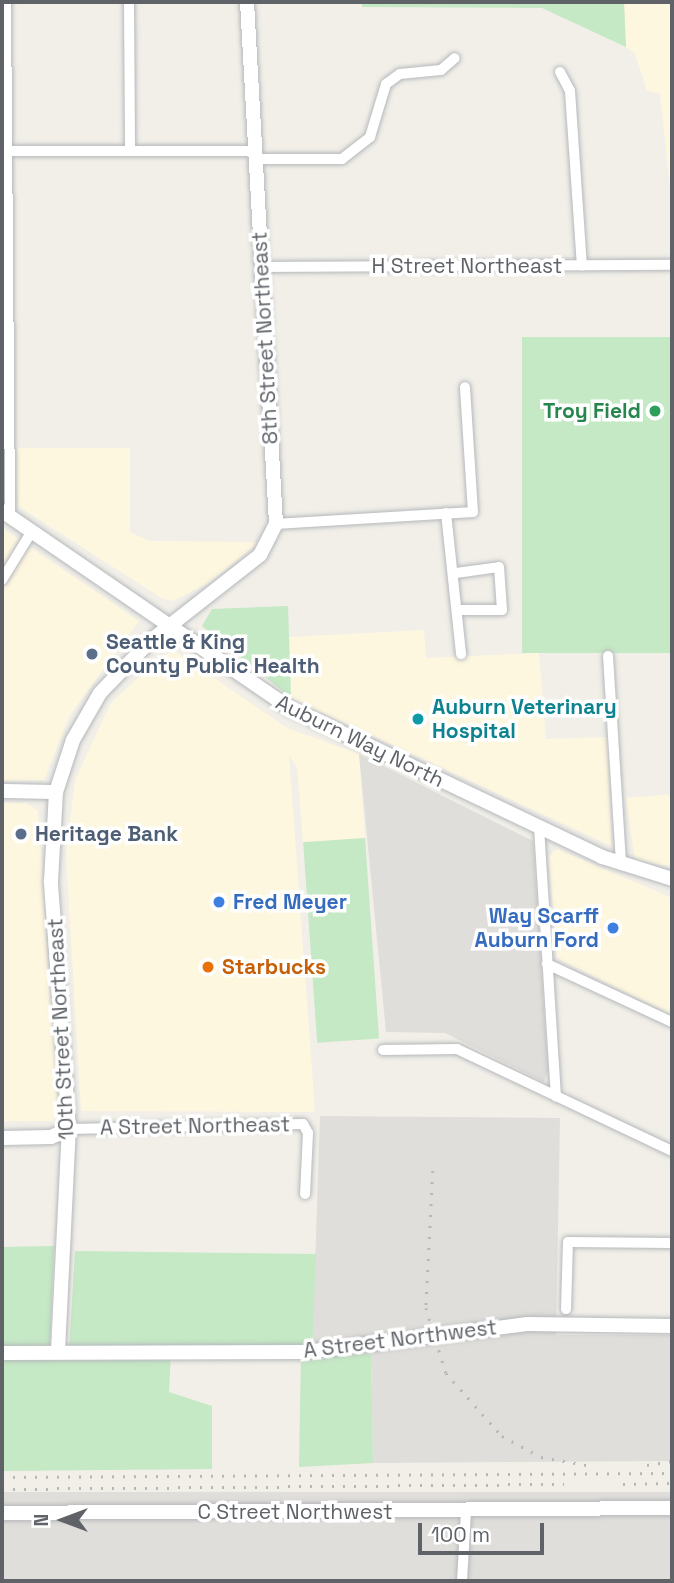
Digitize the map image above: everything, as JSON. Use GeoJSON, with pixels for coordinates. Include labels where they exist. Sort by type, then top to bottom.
{"type":"FeatureCollection","features":[{"type":"Feature","properties":{"kind":"street"},"geometry":{"type":"LineString","coordinates":[[6,2],[6,513]]}},
{"type":"Feature","properties":{"kind":"street"},"geometry":{"type":"LineString","coordinates":[[129,2],[130,151]]}},
{"type":"Feature","properties":{"kind":"street","name":"8th Street Northeast"},"geometry":{"type":"LineString","coordinates":[[247,2],[276,524]]}},
{"type":"Feature","properties":{"kind":"street"},"geometry":{"type":"LineString","coordinates":[[4,151],[130,151],[342,159],[363,149],[374,120],[378,97],[391,79],[441,70],[455,58]]}},
{"type":"Feature","properties":{"kind":"street"},"geometry":{"type":"LineString","coordinates":[[561,72],[570,91],[582,266]]}},
{"type":"Feature","properties":{"kind":"street","name":"H Street Northeast"},"geometry":{"type":"LineString","coordinates":[[262,267],[672,265]]}},
{"type":"Feature","properties":{"kind":"street"},"geometry":{"type":"LineString","coordinates":[[168,625],[260,555],[276,524],[473,512],[465,387]]}},
{"type":"Feature","properties":{"kind":"street","name":"Auburn Way North"},"geometry":{"type":"LineString","coordinates":[[6,513],[290,708],[621,865],[672,879]]}},
{"type":"Feature","properties":{"kind":"street"},"geometry":{"type":"LineString","coordinates":[[446,513],[456,573],[461,654]]}},
{"type":"Feature","properties":{"kind":"street"},"geometry":{"type":"LineString","coordinates":[[2,580],[32,531]]}},
{"type":"Feature","properties":{"kind":"street"},"geometry":{"type":"LineString","coordinates":[[456,573],[499,567],[502,610],[458,610]]}},
{"type":"Feature","properties":{"kind":"street","name":"10th Street Northeast"},"geometry":{"type":"LineString","coordinates":[[58,1351],[64,1131],[51,881],[56,792],[73,740],[100,693],[168,625]]}},
{"type":"Feature","properties":{"kind":"street"},"geometry":{"type":"LineString","coordinates":[[608,656],[621,865]]}},
{"type":"Feature","properties":{"kind":"street"},"geometry":{"type":"LineString","coordinates":[[2,791],[56,792]]}},
{"type":"Feature","properties":{"kind":"street"},"geometry":{"type":"LineString","coordinates":[[539,827],[556,1096]]}},
{"type":"Feature","properties":{"kind":"street"},"geometry":{"type":"LineString","coordinates":[[643,873],[672,890]]}},
{"type":"Feature","properties":{"kind":"street"},"geometry":{"type":"LineString","coordinates":[[547,964],[672,1023]]}},
{"type":"Feature","properties":{"kind":"street"},"geometry":{"type":"LineString","coordinates":[[383,1050],[457,1049],[672,1151]]}},
{"type":"Feature","properties":{"kind":"street","name":"A Street Northeast"},"geometry":{"type":"LineString","coordinates":[[2,1128],[64,1131],[303,1124],[308,1133],[305,1194]]}},
{"type":"Feature","properties":{"kind":"street","name":"A Street Northeast"},"geometry":{"type":"LineString","coordinates":[[2,1138],[64,1131]]}},
{"type":"Feature","properties":{"kind":"street"},"geometry":{"type":"LineString","coordinates":[[566,1309],[568,1242],[672,1243]]}},
{"type":"Feature","properties":{"kind":"street","name":"A Street Northwest"},"geometry":{"type":"LineString","coordinates":[[2,1353],[306,1352],[527,1324],[672,1326]]}},
{"type":"Feature","properties":{"kind":"street","name":"C Street Northwest"},"geometry":{"type":"LineString","coordinates":[[2,1513],[672,1508]]}},
{"type":"Feature","properties":{"kind":"street"},"geometry":{"type":"LineString","coordinates":[[462,1581],[467,1511]]}},
{"type":"Feature","properties":{"kind":"shaded area"},"geometry":{"type":"Polygon","coordinates":[[[624,2],[672,2],[672,206],[660,93],[647,91],[635,54],[626,47],[624,2]]]}},
{"type":"Feature","properties":{"kind":"shaded area"},"geometry":{"type":"Polygon","coordinates":[[[17,448],[130,448],[130,532],[149,541],[259,542],[210,582],[173,601],[163,599],[18,506],[17,448]]]}},
{"type":"Feature","properties":{"kind":"shaded area"},"geometry":{"type":"Polygon","coordinates":[[[2,528],[139,621],[70,715],[44,780],[2,781],[2,528]]]}},
{"type":"Feature","properties":{"kind":"shaded area"},"geometry":{"type":"Polygon","coordinates":[[[424,630],[426,658],[539,653],[546,739],[608,737],[611,846],[291,698],[289,637],[424,630]]]}},
{"type":"Feature","properties":{"kind":"shaded area"},"geometry":{"type":"Polygon","coordinates":[[[175,651],[287,728],[359,754],[365,838],[303,842],[297,767],[289,755],[315,1112],[81,1111],[66,855],[75,780],[111,703],[163,655],[175,651]]]}},
{"type":"Feature","properties":{"kind":"shaded area"},"geometry":{"type":"Polygon","coordinates":[[[359,754],[533,841],[548,1071],[544,1082],[445,1033],[386,1032],[359,754]]]}},
{"type":"Feature","properties":{"kind":"shaded area"},"geometry":{"type":"Polygon","coordinates":[[[672,794],[672,867],[635,860],[626,798],[672,794]]]}},
{"type":"Feature","properties":{"kind":"shaded area"},"geometry":{"type":"Polygon","coordinates":[[[2,803],[27,803],[38,811],[58,1113],[52,1121],[2,1121],[2,803]]]}},
{"type":"Feature","properties":{"kind":"shaded area","name":"Way Scarff Auburn Ford"},"geometry":{"type":"Polygon","coordinates":[[[557,849],[672,898],[672,1015],[557,958],[549,856],[557,849]]]}},
{"type":"Feature","properties":{"kind":"shaded area"},"geometry":{"type":"Polygon","coordinates":[[[320,1116],[560,1118],[556,1335],[672,1335],[672,1461],[373,1463],[371,1354],[312,1357],[320,1116]]]}},
{"type":"Feature","properties":{"kind":"shaded area"},"geometry":{"type":"Polygon","coordinates":[[[2,1492],[672,1492],[672,1581],[2,1581],[2,1492]]]}},
{"type":"Feature","properties":{"kind":"green space"},"geometry":{"type":"Polygon","coordinates":[[[362,2],[624,2],[626,47],[542,8],[362,7],[362,2]]]}},
{"type":"Feature","properties":{"kind":"green space"},"geometry":{"type":"Polygon","coordinates":[[[522,337],[672,337],[672,653],[522,653],[522,337]]]}},
{"type":"Feature","properties":{"kind":"green space"},"geometry":{"type":"Polygon","coordinates":[[[288,606],[291,698],[202,626],[212,609],[288,606]]]}},
{"type":"Feature","properties":{"kind":"green space"},"geometry":{"type":"Polygon","coordinates":[[[365,838],[379,1039],[317,1043],[303,842],[365,838]]]}},
{"type":"Feature","properties":{"kind":"green space"},"geometry":{"type":"Polygon","coordinates":[[[54,1246],[50,1350],[69,1351],[75,1251],[316,1254],[312,1357],[371,1354],[373,1463],[299,1467],[301,1352],[171,1352],[169,1392],[212,1406],[212,1469],[2,1471],[2,1247],[54,1246]]]}},
{"type":"Feature","properties":{"kind":"railway"},"geometry":{"type":"LineString","coordinates":[[433,1171],[426,1308],[446,1373],[502,1436],[541,1457],[586,1465]]}},
{"type":"Feature","properties":{"kind":"railway"},"geometry":{"type":"LineString","coordinates":[[647,1465],[672,1461]]}},
{"type":"Feature","properties":{"kind":"railway"},"geometry":{"type":"LineString","coordinates":[[2,1477],[672,1473]]}},
{"type":"Feature","properties":{"kind":"railway"},"geometry":{"type":"LineString","coordinates":[[623,1484],[672,1483]]}},
{"type":"Feature","properties":{"kind":"railway"},"geometry":{"type":"LineString","coordinates":[[2,1489],[564,1484]]}},
{"type":"Feature","properties":{"kind":"place","name":"Troy Field"},"geometry":{"type":"Point","coordinates":[655,411]}},
{"type":"Feature","properties":{"kind":"place","name":"Seattle & King County Public Health"},"geometry":{"type":"Point","coordinates":[92,654]}},
{"type":"Feature","properties":{"kind":"place","name":"Auburn Veterinary Hospital"},"geometry":{"type":"Point","coordinates":[418,719]}},
{"type":"Feature","properties":{"kind":"place","name":"Heritage Bank"},"geometry":{"type":"Point","coordinates":[21,834]}},
{"type":"Feature","properties":{"kind":"place","name":"Fred Meyer"},"geometry":{"type":"Point","coordinates":[219,902]}},
{"type":"Feature","properties":{"kind":"place","name":"Way Scarff Auburn Ford"},"geometry":{"type":"Point","coordinates":[613,928]}},
{"type":"Feature","properties":{"kind":"place","name":"Starbucks"},"geometry":{"type":"Point","coordinates":[208,967]}}]}
